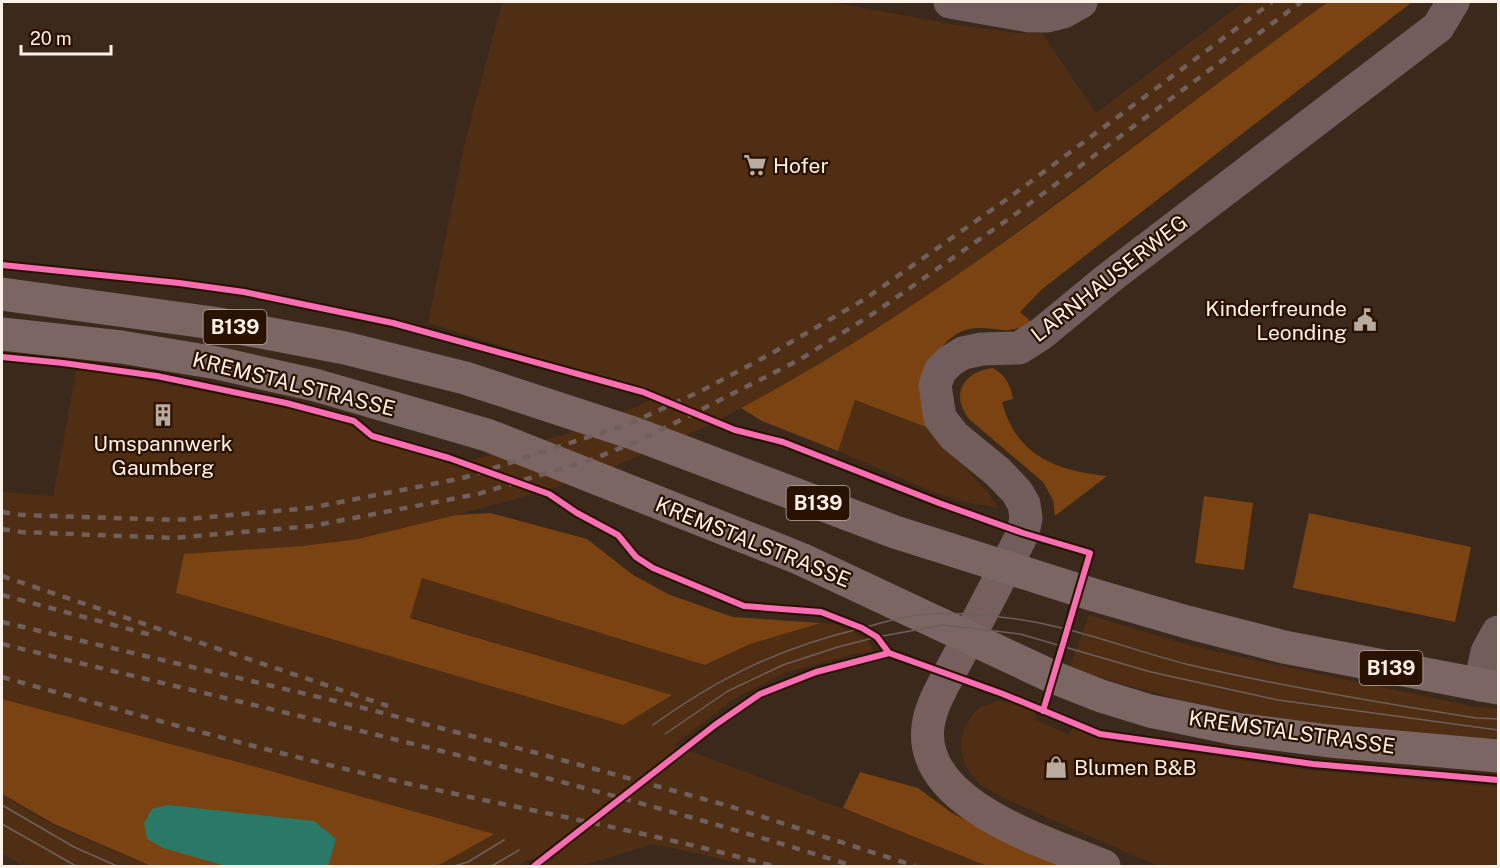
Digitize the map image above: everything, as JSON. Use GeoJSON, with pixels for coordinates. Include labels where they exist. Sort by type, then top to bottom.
{"type":"FeatureCollection","features":[{"type":"Feature","properties":{"kind":"main road","name":"KREMSTALSTRASSE"},"geometry":{"type":"LineString","coordinates":[[2,294],[224,325],[345,348],[465,378],[633,433],[895,532],[1187,622],[1273,644],[1489,686]]}},
{"type":"Feature","properties":{"kind":"main road","name":"KREMSTALSTRASSE"},"geometry":{"type":"LineString","coordinates":[[2,334],[121,347],[217,363],[315,386],[487,435],[801,559],[1053,677],[1101,696],[1150,711],[1237,729],[1498,756]]}},
{"type":"Feature","properties":{"kind":"street"},"geometry":{"type":"LineString","coordinates":[[950,2],[1030,16],[1047,16],[1063,12],[1081,2]]}},
{"type":"Feature","properties":{"kind":"street","name":"LARNHAUSERWEG"},"geometry":{"type":"LineString","coordinates":[[1104,867],[998,821],[963,799],[947,785],[934,767],[928,749],[928,725],[938,698],[1023,533],[1026,518],[1024,504],[1017,492],[954,436],[940,418],[935,385],[940,371],[963,352],[1019,348],[1041,334],[1108,278],[1438,27],[1453,2]]}},
{"type":"Feature","properties":{"kind":"street"},"geometry":{"type":"LineString","coordinates":[[1489,686],[1487,652],[1498,632]]}},
{"type":"Feature","properties":{"kind":"shaded area"},"geometry":{"type":"Polygon","coordinates":[[[502,2],[831,2],[952,24],[1017,33],[1042,33],[1096,113],[1244,2],[1328,2],[938,290],[810,371],[715,422],[603,471],[530,495],[456,515],[358,539],[184,555],[177,593],[622,725],[671,695],[410,617],[422,577],[705,665],[750,644],[821,623],[835,624],[867,639],[874,651],[853,654],[784,673],[734,699],[674,745],[987,866],[752,866],[653,844],[581,866],[540,866],[530,859],[517,866],[429,866],[441,864],[493,834],[2,699],[2,492],[53,496],[77,367],[292,409],[353,426],[374,438],[453,465],[567,434],[658,396],[428,323],[465,142],[502,2]]]}},
{"type":"Feature","properties":{"kind":"shaded area"},"geometry":{"type":"Polygon","coordinates":[[[1328,2],[1412,2],[1041,290],[1020,312],[1034,324],[1007,330],[971,329],[958,333],[948,340],[931,359],[922,377],[921,396],[931,429],[855,400],[838,451],[762,421],[741,408],[819,364],[895,317],[969,267],[1328,2]]]}},
{"type":"Feature","properties":{"kind":"shaded area"},"geometry":{"type":"Polygon","coordinates":[[[993,368],[1004,377],[1009,385],[1013,399],[1002,402],[1017,436],[1028,448],[1055,465],[1107,476],[1055,516],[1053,500],[1043,482],[969,419],[963,410],[960,393],[967,379],[983,370],[993,368]]]}},
{"type":"Feature","properties":{"kind":"shaded area"},"geometry":{"type":"Polygon","coordinates":[[[855,400],[931,429],[988,493],[998,508],[959,501],[838,451],[855,400]]]}},
{"type":"Feature","properties":{"kind":"shaded area"},"geometry":{"type":"Polygon","coordinates":[[[1204,496],[1253,503],[1244,570],[1195,563],[1204,496]]]}},
{"type":"Feature","properties":{"kind":"shaded area"},"geometry":{"type":"Polygon","coordinates":[[[490,513],[587,539],[633,575],[670,595],[733,617],[821,623],[750,644],[705,665],[422,578],[410,618],[672,695],[623,725],[176,593],[184,554],[302,546],[358,539],[456,515],[490,513]]]}},
{"type":"Feature","properties":{"kind":"shaded area"},"geometry":{"type":"Polygon","coordinates":[[[1309,513],[1471,547],[1455,622],[1293,588],[1309,513]]]}},
{"type":"Feature","properties":{"kind":"shaded area"},"geometry":{"type":"Polygon","coordinates":[[[1089,615],[1192,646],[1262,662],[1476,707],[1498,708],[1498,741],[1293,723],[1178,699],[1069,669],[1089,615]]]}},
{"type":"Feature","properties":{"kind":"shaded area"},"geometry":{"type":"Polygon","coordinates":[[[2,699],[494,834],[441,864],[429,866],[151,866],[54,824],[2,794],[2,699]]]}},
{"type":"Feature","properties":{"kind":"shaded area"},"geometry":{"type":"Polygon","coordinates":[[[997,701],[1006,701],[1036,713],[1034,719],[1069,735],[1073,728],[1097,739],[1309,770],[1498,787],[1498,866],[1158,866],[1012,802],[982,786],[974,778],[964,763],[962,736],[965,727],[980,707],[997,701]]]}},
{"type":"Feature","properties":{"kind":"shaded area"},"geometry":{"type":"Polygon","coordinates":[[[860,772],[918,788],[952,813],[1016,846],[1063,866],[987,866],[843,808],[860,772]]]}},
{"type":"Feature","properties":{"kind":"shaded area"},"geometry":{"type":"Polygon","coordinates":[[[2,795],[53,825],[150,866],[23,866],[2,853],[2,795]]]}},
{"type":"Feature","properties":{"kind":"water"},"geometry":{"type":"Polygon","coordinates":[[[168,805],[314,821],[336,839],[328,866],[226,866],[163,848],[147,839],[144,823],[152,809],[168,805]]]}},
{"type":"Feature","properties":{"kind":"tram line"},"geometry":{"type":"LineString","coordinates":[[653,725],[727,678],[804,645],[890,620],[945,613],[971,614],[1044,624],[1190,665],[1261,680],[1476,718],[1498,719]]}},
{"type":"Feature","properties":{"kind":"tram line"},"geometry":{"type":"LineString","coordinates":[[665,734],[728,691],[783,665],[877,637],[943,625],[1020,634],[1151,672],[1278,700],[1498,730]]}},
{"type":"Feature","properties":{"kind":"tram line"},"geometry":{"type":"LineString","coordinates":[[2,805],[74,847],[117,866]]}},
{"type":"Feature","properties":{"kind":"tram line"},"geometry":{"type":"LineString","coordinates":[[2,824],[76,866]]}},
{"type":"Feature","properties":{"kind":"tram line"},"geometry":{"type":"LineString","coordinates":[[454,866],[468,862],[504,840]]}},
{"type":"Feature","properties":{"kind":"tram line"},"geometry":{"type":"LineString","coordinates":[[492,866],[519,850]]}},
{"type":"Feature","properties":{"kind":"railway"},"geometry":{"type":"LineString","coordinates":[[2,512],[22,515],[176,520],[310,508],[463,478],[631,423],[701,391],[865,299],[1010,197],[1272,2]]}},
{"type":"Feature","properties":{"kind":"railway"},"geometry":{"type":"LineString","coordinates":[[2,529],[21,532],[173,538],[312,526],[478,494],[593,459],[645,438],[799,360],[874,313],[1017,213],[1301,2]]}},
{"type":"Feature","properties":{"kind":"railway"},"geometry":{"type":"LineString","coordinates":[[2,576],[388,706]]}},
{"type":"Feature","properties":{"kind":"railway"},"geometry":{"type":"LineString","coordinates":[[2,595],[155,636]]}},
{"type":"Feature","properties":{"kind":"railway"},"geometry":{"type":"LineString","coordinates":[[2,622],[344,703],[533,752],[729,806],[915,866]]}},
{"type":"Feature","properties":{"kind":"railway"},"geometry":{"type":"LineString","coordinates":[[2,644],[536,775],[853,866]]}},
{"type":"Feature","properties":{"kind":"railway"},"geometry":{"type":"LineString","coordinates":[[2,677],[307,760],[637,833],[773,866]]}},
{"type":"Feature","properties":{"kind":"cycle path"},"geometry":{"type":"LineString","coordinates":[[2,265],[244,292],[393,323],[643,392],[735,430],[783,442],[939,503],[1023,533],[1090,553],[1043,711]]}},
{"type":"Feature","properties":{"kind":"cycle path"},"geometry":{"type":"LineString","coordinates":[[2,357],[157,376],[286,403],[354,421],[372,436],[449,458],[549,494],[577,513],[618,535],[636,557],[653,568],[744,606],[821,612],[862,628],[877,637],[889,653]]}},
{"type":"Feature","properties":{"kind":"cycle path"},"geometry":{"type":"LineString","coordinates":[[534,866],[715,725],[760,694],[816,672],[889,653],[1003,694],[1100,734],[1313,764],[1498,780]]}},
{"type":"Feature","properties":{"kind":"place","name":"Hofer"},"geometry":{"type":"Point","coordinates":[755,165]}},
{"type":"Feature","properties":{"kind":"place","name":"Kinderfreunde Leonding"},"geometry":{"type":"Point","coordinates":[1365,320]}},
{"type":"Feature","properties":{"kind":"place","name":"Umspannwerk Gaumberg"},"geometry":{"type":"Point","coordinates":[163,415]}},
{"type":"Feature","properties":{"kind":"place","name":"Blumen B&B"},"geometry":{"type":"Point","coordinates":[1056,767]}}]}
